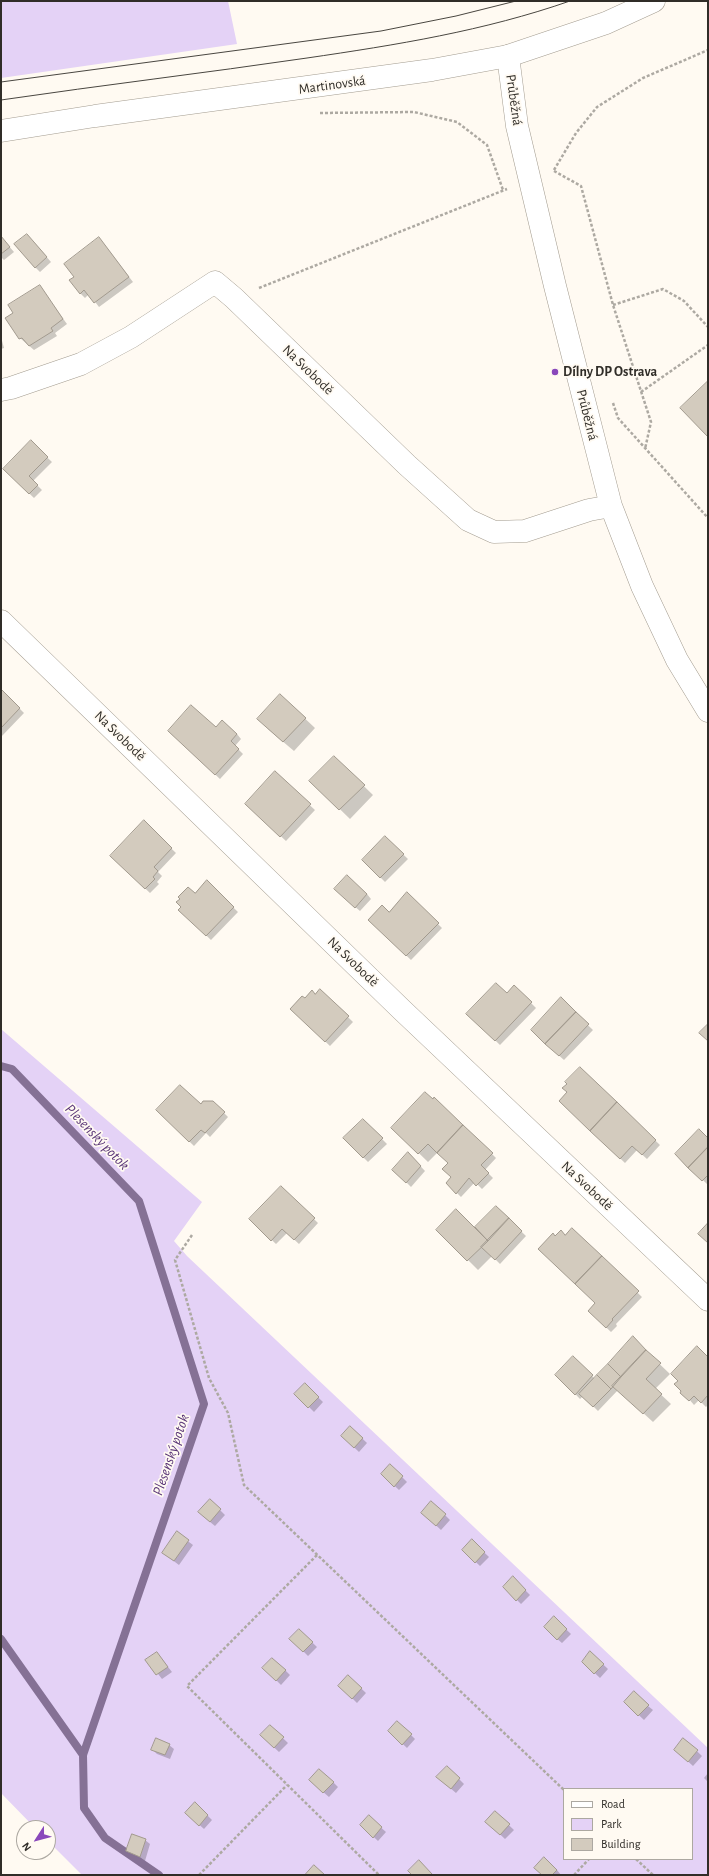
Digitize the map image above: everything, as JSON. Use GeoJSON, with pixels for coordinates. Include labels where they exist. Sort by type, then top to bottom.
{"type":"FeatureCollection","features":[{"type":"Feature","properties":{"kind":"street","name":"Martinovská"},"geometry":{"type":"LineString","coordinates":[[1,131],[95,116],[432,70],[508,56],[606,23],[654,1]]}},
{"type":"Feature","properties":{"kind":"street","name":"Průběžná"},"geometry":{"type":"LineString","coordinates":[[508,56],[517,126],[557,294],[611,506],[642,586],[677,660],[708,711]]}},
{"type":"Feature","properties":{"kind":"street","name":"Na Svobodě"},"geometry":{"type":"LineString","coordinates":[[1,390],[82,364],[131,337],[215,282],[234,298],[407,465],[468,520],[494,532],[525,531],[589,510],[611,506]]}},
{"type":"Feature","properties":{"kind":"street","name":"Na Svobodě"},"geometry":{"type":"LineString","coordinates":[[1,621],[402,1010],[708,1300]]}},
{"type":"Feature","properties":{"kind":"path"},"geometry":{"type":"LineString","coordinates":[[556,178],[554,170],[576,133],[597,107],[643,78],[708,50]]}},
{"type":"Feature","properties":{"kind":"path"},"geometry":{"type":"LineString","coordinates":[[234,298],[503,190],[487,145],[457,122],[414,112],[316,113]]}},
{"type":"Feature","properties":{"kind":"path"},"geometry":{"type":"LineString","coordinates":[[554,170],[581,186],[613,305],[651,422],[645,449]]}},
{"type":"Feature","properties":{"kind":"path"},"geometry":{"type":"LineString","coordinates":[[613,305],[663,289],[684,301],[708,327]]}},
{"type":"Feature","properties":{"kind":"path"},"geometry":{"type":"LineString","coordinates":[[641,392],[708,344]]}},
{"type":"Feature","properties":{"kind":"path"},"geometry":{"type":"LineString","coordinates":[[612,401],[618,418],[708,518]]}},
{"type":"Feature","properties":{"kind":"path"},"geometry":{"type":"LineString","coordinates":[[192,1235],[174,1260],[209,1378],[228,1413],[244,1485],[563,1789]]}},
{"type":"Feature","properties":{"kind":"path"},"geometry":{"type":"LineString","coordinates":[[318,1555],[187,1686],[379,1875]]}},
{"type":"Feature","properties":{"kind":"path"},"geometry":{"type":"LineString","coordinates":[[199,1875],[287,1785]]}},
{"type":"Feature","properties":{"kind":"path"},"geometry":{"type":"LineString","coordinates":[[574,1875],[588,1860]]}},
{"type":"Feature","properties":{"kind":"path"},"geometry":{"type":"LineString","coordinates":[[637,1860],[653,1875]]}},
{"type":"Feature","properties":{"kind":"green space"},"geometry":{"type":"Polygon","coordinates":[[[1,1],[228,1],[237,44],[1,78],[1,1]]]}},
{"type":"Feature","properties":{"kind":"green space"},"geometry":{"type":"Polygon","coordinates":[[[1,1029],[202,1202],[174,1241],[187,1256],[708,1748],[708,1875],[163,1875],[155,1870],[162,1875],[82,1875],[56,1849],[56,1820],[27,1820],[1,1793],[1,1029]]]}},
{"type":"Feature","properties":{"kind":"building"},"geometry":{"type":"Polygon","coordinates":[[[27,234],[47,257],[35,268],[14,244],[27,234]]]}},
{"type":"Feature","properties":{"kind":"building"},"geometry":{"type":"Polygon","coordinates":[[[1,236],[10,247],[1,254],[1,236]]]}},
{"type":"Feature","properties":{"kind":"building"},"geometry":{"type":"Polygon","coordinates":[[[99,237],[129,277],[94,303],[84,290],[80,294],[69,280],[74,277],[64,264],[99,237]]]}},
{"type":"Feature","properties":{"kind":"building"},"geometry":{"type":"Polygon","coordinates":[[[40,285],[63,319],[51,328],[53,331],[29,346],[22,338],[19,339],[5,318],[13,313],[8,305],[40,285]]]}},
{"type":"Feature","properties":{"kind":"building"},"geometry":{"type":"Polygon","coordinates":[[[708,381],[708,437],[680,408],[708,381]]]}},
{"type":"Feature","properties":{"kind":"building"},"geometry":{"type":"Polygon","coordinates":[[[31,440],[48,457],[29,476],[38,485],[29,494],[3,469],[31,440]]]}},
{"type":"Feature","properties":{"kind":"building"},"geometry":{"type":"Polygon","coordinates":[[[1,689],[20,708],[1,728],[1,689]]]}},
{"type":"Feature","properties":{"kind":"building"},"geometry":{"type":"Polygon","coordinates":[[[280,694],[306,718],[283,742],[257,719],[280,694]]]}},
{"type":"Feature","properties":{"kind":"building"},"geometry":{"type":"Polygon","coordinates":[[[191,705],[216,727],[222,720],[237,734],[231,741],[239,749],[215,775],[168,731],[191,705]]]}},
{"type":"Feature","properties":{"kind":"building"},"geometry":{"type":"Polygon","coordinates":[[[334,756],[365,785],[339,810],[309,781],[334,756]]]}},
{"type":"Feature","properties":{"kind":"building"},"geometry":{"type":"Polygon","coordinates":[[[275,771],[311,804],[280,837],[245,804],[275,771]]]}},
{"type":"Feature","properties":{"kind":"building"},"geometry":{"type":"Polygon","coordinates":[[[144,820],[172,848],[154,867],[158,871],[153,877],[155,879],[145,889],[110,856],[144,820]]]}},
{"type":"Feature","properties":{"kind":"building"},"geometry":{"type":"Polygon","coordinates":[[[385,836],[404,854],[380,878],[362,860],[385,836]]]}},
{"type":"Feature","properties":{"kind":"building"},"geometry":{"type":"Polygon","coordinates":[[[347,875],[367,894],[355,908],[334,889],[347,875]]]}},
{"type":"Feature","properties":{"kind":"building"},"geometry":{"type":"Polygon","coordinates":[[[207,880],[234,907],[206,936],[178,910],[181,907],[176,902],[180,899],[178,897],[188,887],[195,893],[207,880]]]}},
{"type":"Feature","properties":{"kind":"building"},"geometry":{"type":"Polygon","coordinates":[[[407,892],[439,923],[406,956],[368,920],[382,905],[389,912],[407,892]]]}},
{"type":"Feature","properties":{"kind":"building"},"geometry":{"type":"Polygon","coordinates":[[[496,983],[507,993],[514,985],[532,1002],[495,1041],[466,1014],[496,983]]]}},
{"type":"Feature","properties":{"kind":"building"},"geometry":{"type":"Polygon","coordinates":[[[320,989],[349,1016],[325,1042],[290,1009],[302,996],[305,998],[312,990],[315,994],[320,989]]]}},
{"type":"Feature","properties":{"kind":"building"},"geometry":{"type":"Polygon","coordinates":[[[561,997],[576,1012],[545,1044],[531,1030],[561,997]]]}},
{"type":"Feature","properties":{"kind":"building"},"geometry":{"type":"Polygon","coordinates":[[[576,1012],[589,1024],[559,1056],[545,1044],[576,1012]]]}},
{"type":"Feature","properties":{"kind":"building"},"geometry":{"type":"Polygon","coordinates":[[[708,1024],[708,1041],[699,1033],[708,1024]]]}},
{"type":"Feature","properties":{"kind":"building"},"geometry":{"type":"Polygon","coordinates":[[[580,1067],[617,1102],[590,1131],[559,1101],[567,1092],[562,1088],[567,1084],[565,1082],[580,1067]]]}},
{"type":"Feature","properties":{"kind":"building"},"geometry":{"type":"Polygon","coordinates":[[[180,1085],[201,1104],[203,1101],[213,1101],[225,1112],[205,1133],[201,1130],[189,1142],[156,1110],[180,1085]]]}},
{"type":"Feature","properties":{"kind":"building"},"geometry":{"type":"Polygon","coordinates":[[[425,1092],[433,1099],[434,1097],[463,1125],[437,1153],[428,1144],[418,1154],[391,1128],[425,1092]]]}},
{"type":"Feature","properties":{"kind":"building"},"geometry":{"type":"Polygon","coordinates":[[[617,1102],[656,1140],[642,1155],[632,1146],[620,1159],[590,1131],[617,1102]]]}},
{"type":"Feature","properties":{"kind":"building"},"geometry":{"type":"Polygon","coordinates":[[[363,1119],[383,1138],[363,1158],[343,1138],[363,1119]]]}},
{"type":"Feature","properties":{"kind":"building"},"geometry":{"type":"Polygon","coordinates":[[[463,1125],[493,1153],[481,1165],[489,1173],[476,1186],[469,1178],[456,1194],[446,1183],[451,1177],[442,1169],[448,1163],[437,1153],[463,1125]]]}},
{"type":"Feature","properties":{"kind":"building"},"geometry":{"type":"Polygon","coordinates":[[[699,1129],[708,1138],[708,1147],[688,1168],[675,1154],[699,1129]]]}},
{"type":"Feature","properties":{"kind":"building"},"geometry":{"type":"Polygon","coordinates":[[[708,1147],[708,1175],[702,1181],[688,1168],[708,1147]]]}},
{"type":"Feature","properties":{"kind":"building"},"geometry":{"type":"Polygon","coordinates":[[[408,1152],[421,1166],[406,1183],[392,1170],[408,1152]]]}},
{"type":"Feature","properties":{"kind":"building"},"geometry":{"type":"Polygon","coordinates":[[[281,1186],[315,1218],[294,1240],[282,1229],[271,1241],[249,1219],[281,1186]]]}},
{"type":"Feature","properties":{"kind":"building"},"geometry":{"type":"Polygon","coordinates":[[[496,1206],[509,1218],[488,1241],[475,1227],[496,1206]]]}},
{"type":"Feature","properties":{"kind":"building"},"geometry":{"type":"Polygon","coordinates":[[[456,1209],[488,1241],[467,1261],[436,1230],[456,1209]]]}},
{"type":"Feature","properties":{"kind":"building"},"geometry":{"type":"Polygon","coordinates":[[[509,1218],[522,1231],[495,1260],[481,1247],[509,1218]]]}},
{"type":"Feature","properties":{"kind":"building"},"geometry":{"type":"Polygon","coordinates":[[[708,1223],[708,1243],[698,1234],[708,1223]]]}},
{"type":"Feature","properties":{"kind":"building"},"geometry":{"type":"Polygon","coordinates":[[[572,1228],[602,1256],[575,1284],[538,1249],[553,1233],[555,1236],[561,1230],[565,1235],[572,1228]]]}},
{"type":"Feature","properties":{"kind":"building"},"geometry":{"type":"Polygon","coordinates":[[[602,1256],[639,1291],[612,1319],[613,1320],[606,1328],[588,1311],[595,1303],[575,1284],[602,1256]]]}},
{"type":"Feature","properties":{"kind":"building"},"geometry":{"type":"Polygon","coordinates":[[[633,1336],[646,1350],[621,1377],[608,1364],[633,1336]]]}},
{"type":"Feature","properties":{"kind":"building"},"geometry":{"type":"Polygon","coordinates":[[[697,1346],[708,1357],[708,1395],[701,1403],[694,1396],[689,1401],[680,1393],[681,1391],[674,1384],[678,1381],[671,1374],[697,1346]]]}},
{"type":"Feature","properties":{"kind":"building"},"geometry":{"type":"Polygon","coordinates":[[[646,1350],[661,1363],[646,1379],[662,1394],[643,1414],[612,1386],[646,1350]]]}},
{"type":"Feature","properties":{"kind":"building"},"geometry":{"type":"Polygon","coordinates":[[[573,1356],[593,1375],[575,1395],[555,1375],[573,1356]]]}},
{"type":"Feature","properties":{"kind":"building"},"geometry":{"type":"Polygon","coordinates":[[[608,1364],[621,1377],[611,1389],[597,1375],[608,1364]]]}},
{"type":"Feature","properties":{"kind":"building"},"geometry":{"type":"Polygon","coordinates":[[[597,1375],[611,1389],[593,1407],[579,1394],[597,1375]]]}},
{"type":"Feature","properties":{"kind":"building"},"geometry":{"type":"Polygon","coordinates":[[[305,1383],[319,1397],[308,1408],[294,1394],[305,1383]]]}},
{"type":"Feature","properties":{"kind":"building"},"geometry":{"type":"Polygon","coordinates":[[[350,1426],[363,1438],[354,1448],[341,1436],[350,1426]]]}},
{"type":"Feature","properties":{"kind":"building"},"geometry":{"type":"Polygon","coordinates":[[[390,1464],[403,1476],[394,1487],[381,1474],[390,1464]]]}},
{"type":"Feature","properties":{"kind":"building"},"geometry":{"type":"Polygon","coordinates":[[[210,1499],[221,1509],[210,1522],[198,1512],[210,1499]]]}},
{"type":"Feature","properties":{"kind":"building"},"geometry":{"type":"Polygon","coordinates":[[[431,1501],[446,1514],[436,1526],[421,1513],[431,1501]]]}},
{"type":"Feature","properties":{"kind":"building"},"geometry":{"type":"Polygon","coordinates":[[[177,1531],[189,1540],[174,1561],[162,1553],[177,1531]]]}},
{"type":"Feature","properties":{"kind":"building"},"geometry":{"type":"Polygon","coordinates":[[[472,1539],[485,1552],[475,1563],[462,1550],[472,1539]]]}},
{"type":"Feature","properties":{"kind":"building"},"geometry":{"type":"Polygon","coordinates":[[[513,1576],[526,1590],[516,1601],[503,1587],[513,1576]]]}},
{"type":"Feature","properties":{"kind":"building"},"geometry":{"type":"Polygon","coordinates":[[[554,1616],[567,1629],[557,1640],[544,1627],[554,1616]]]}},
{"type":"Feature","properties":{"kind":"building"},"geometry":{"type":"Polygon","coordinates":[[[299,1629],[313,1642],[303,1652],[289,1639],[299,1629]]]}},
{"type":"Feature","properties":{"kind":"building"},"geometry":{"type":"Polygon","coordinates":[[[590,1651],[604,1664],[594,1674],[582,1662],[590,1651]]]}},
{"type":"Feature","properties":{"kind":"building"},"geometry":{"type":"Polygon","coordinates":[[[157,1652],[168,1667],[156,1675],[145,1660],[157,1652]]]}},
{"type":"Feature","properties":{"kind":"building"},"geometry":{"type":"Polygon","coordinates":[[[272,1658],[286,1670],[276,1681],[262,1668],[272,1658]]]}},
{"type":"Feature","properties":{"kind":"building"},"geometry":{"type":"Polygon","coordinates":[[[348,1675],[362,1688],[352,1699],[338,1686],[348,1675]]]}},
{"type":"Feature","properties":{"kind":"building"},"geometry":{"type":"Polygon","coordinates":[[[634,1691],[649,1705],[638,1716],[624,1702],[634,1691]]]}},
{"type":"Feature","properties":{"kind":"building"},"geometry":{"type":"Polygon","coordinates":[[[397,1721],[412,1734],[402,1745],[388,1731],[397,1721]]]}},
{"type":"Feature","properties":{"kind":"building"},"geometry":{"type":"Polygon","coordinates":[[[270,1725],[284,1737],[274,1748],[260,1735],[270,1725]]]}},
{"type":"Feature","properties":{"kind":"building"},"geometry":{"type":"Polygon","coordinates":[[[156,1738],[170,1744],[165,1755],[151,1750],[156,1738]]]}},
{"type":"Feature","properties":{"kind":"building"},"geometry":{"type":"Polygon","coordinates":[[[683,1738],[698,1750],[688,1762],[674,1750],[683,1738]]]}},
{"type":"Feature","properties":{"kind":"building"},"geometry":{"type":"Polygon","coordinates":[[[447,1766],[460,1778],[451,1789],[436,1777],[447,1766]]]}},
{"type":"Feature","properties":{"kind":"building"},"geometry":{"type":"Polygon","coordinates":[[[319,1769],[334,1782],[323,1793],[309,1780],[319,1769]]]}},
{"type":"Feature","properties":{"kind":"building"},"geometry":{"type":"Polygon","coordinates":[[[195,1802],[208,1815],[199,1826],[185,1813],[195,1802]]]}},
{"type":"Feature","properties":{"kind":"building"},"geometry":{"type":"Polygon","coordinates":[[[495,1811],[510,1824],[500,1835],[485,1822],[495,1811]]]}},
{"type":"Feature","properties":{"kind":"building"},"geometry":{"type":"Polygon","coordinates":[[[369,1815],[382,1827],[373,1838],[360,1825],[369,1815]]]}},
{"type":"Feature","properties":{"kind":"building"},"geometry":{"type":"Polygon","coordinates":[[[132,1834],[146,1839],[140,1857],[126,1851],[132,1834]]]}},
{"type":"Feature","properties":{"kind":"building"},"geometry":{"type":"Polygon","coordinates":[[[544,1857],[557,1870],[552,1875],[542,1875],[534,1868],[544,1857]]]}},
{"type":"Feature","properties":{"kind":"building"},"geometry":{"type":"Polygon","coordinates":[[[419,1860],[432,1874],[431,1875],[412,1875],[408,1871],[419,1860]]]}},
{"type":"Feature","properties":{"kind":"building"},"geometry":{"type":"Polygon","coordinates":[[[314,1865],[325,1875],[305,1875],[314,1865]]]}},
{"type":"Feature","properties":{"kind":"waterway","name":"Plesenský potok"},"geometry":{"type":"LineString","coordinates":[[1,1066],[12,1069],[139,1201],[204,1404],[83,1755],[84,1808],[105,1838],[159,1875]]}},
{"type":"Feature","properties":{"kind":"waterway"},"geometry":{"type":"LineString","coordinates":[[1,1639],[83,1755]]}},
{"type":"Feature","properties":{"kind":"tram line"},"geometry":{"type":"LineString","coordinates":[[1,82],[381,31],[456,16],[516,1]]}},
{"type":"Feature","properties":{"kind":"tram line"},"geometry":{"type":"LineString","coordinates":[[1,100],[340,53],[407,42],[505,21],[570,1]]}},
{"type":"Feature","properties":{"kind":"place","name":"Dílny DP Ostrava"},"geometry":{"type":"Point","coordinates":[555,372]}}]}
